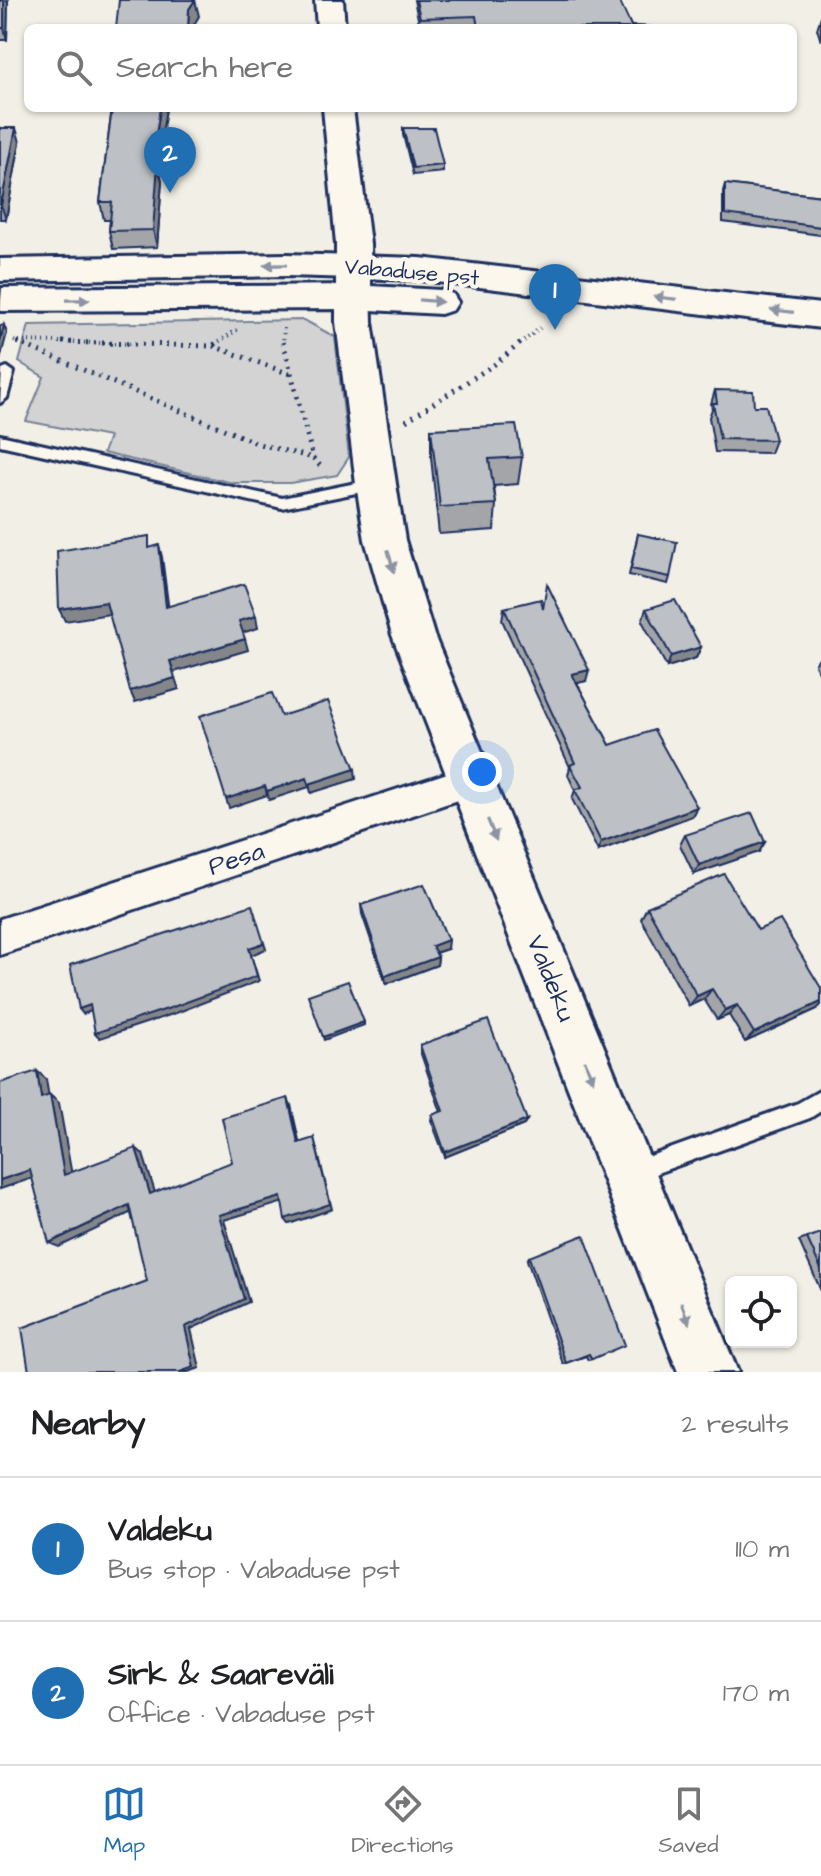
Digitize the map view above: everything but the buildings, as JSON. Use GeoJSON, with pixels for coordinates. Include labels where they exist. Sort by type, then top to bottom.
{"type":"FeatureCollection","features":[{"type":"Feature","properties":{"kind":"main road"},"geometry":{"type":"LineString","coordinates":[[329,0],[331,24]]}},
{"type":"Feature","properties":{"kind":"main road","name":"Valdeku"},"geometry":{"type":"LineString","coordinates":[[338,112],[353,281],[360,487],[385,540],[413,635],[708,1372]]}},
{"type":"Feature","properties":{"kind":"main road","name":"Vabaduse pst"},"geometry":{"type":"LineString","coordinates":[[0,300],[353,281],[420,269],[821,316]]}},
{"type":"Feature","properties":{"kind":"main road","name":"Vabaduse pst"},"geometry":{"type":"LineString","coordinates":[[0,270],[353,281],[406,298],[544,311],[821,345]]}},
{"type":"Feature","properties":{"kind":"street","name":"Pesa"},"geometry":{"type":"LineString","coordinates":[[0,937],[472,780]]}},
{"type":"Feature","properties":{"kind":"lane"},"geometry":{"type":"LineString","coordinates":[[0,398],[7,372]]}},
{"type":"Feature","properties":{"kind":"lane"},"geometry":{"type":"LineString","coordinates":[[0,440],[282,503],[360,487]]}},
{"type":"Feature","properties":{"kind":"lane"},"geometry":{"type":"LineString","coordinates":[[630,1172],[812,1112],[821,1100]]}},
{"type":"Feature","properties":{"kind":"path"},"geometry":{"type":"LineString","coordinates":[[284,314],[283,349],[313,458]]}},
{"type":"Feature","properties":{"kind":"path"},"geometry":{"type":"LineString","coordinates":[[399,426],[495,364],[540,328]]}},
{"type":"Feature","properties":{"kind":"path"},"geometry":{"type":"LineString","coordinates":[[212,346],[237,330]]}},
{"type":"Feature","properties":{"kind":"path"},"geometry":{"type":"LineString","coordinates":[[290,374],[212,346],[14,341],[259,444],[313,458],[360,487]]}},
{"type":"Feature","properties":{"kind":"shaded area"},"geometry":{"type":"Polygon","coordinates":[[[304,320],[335,337],[349,457],[337,475],[290,483],[233,483],[103,453],[109,437],[26,421],[44,377],[19,362],[29,325],[304,320]]]}},
{"type":"Feature","properties":{"kind":"place","name":"Sirk & Saareväli"},"geometry":{"type":"Point","coordinates":[170,193]}},
{"type":"Feature","properties":{"kind":"place","name":"Valdeku"},"geometry":{"type":"Point","coordinates":[555,330]}}]}
